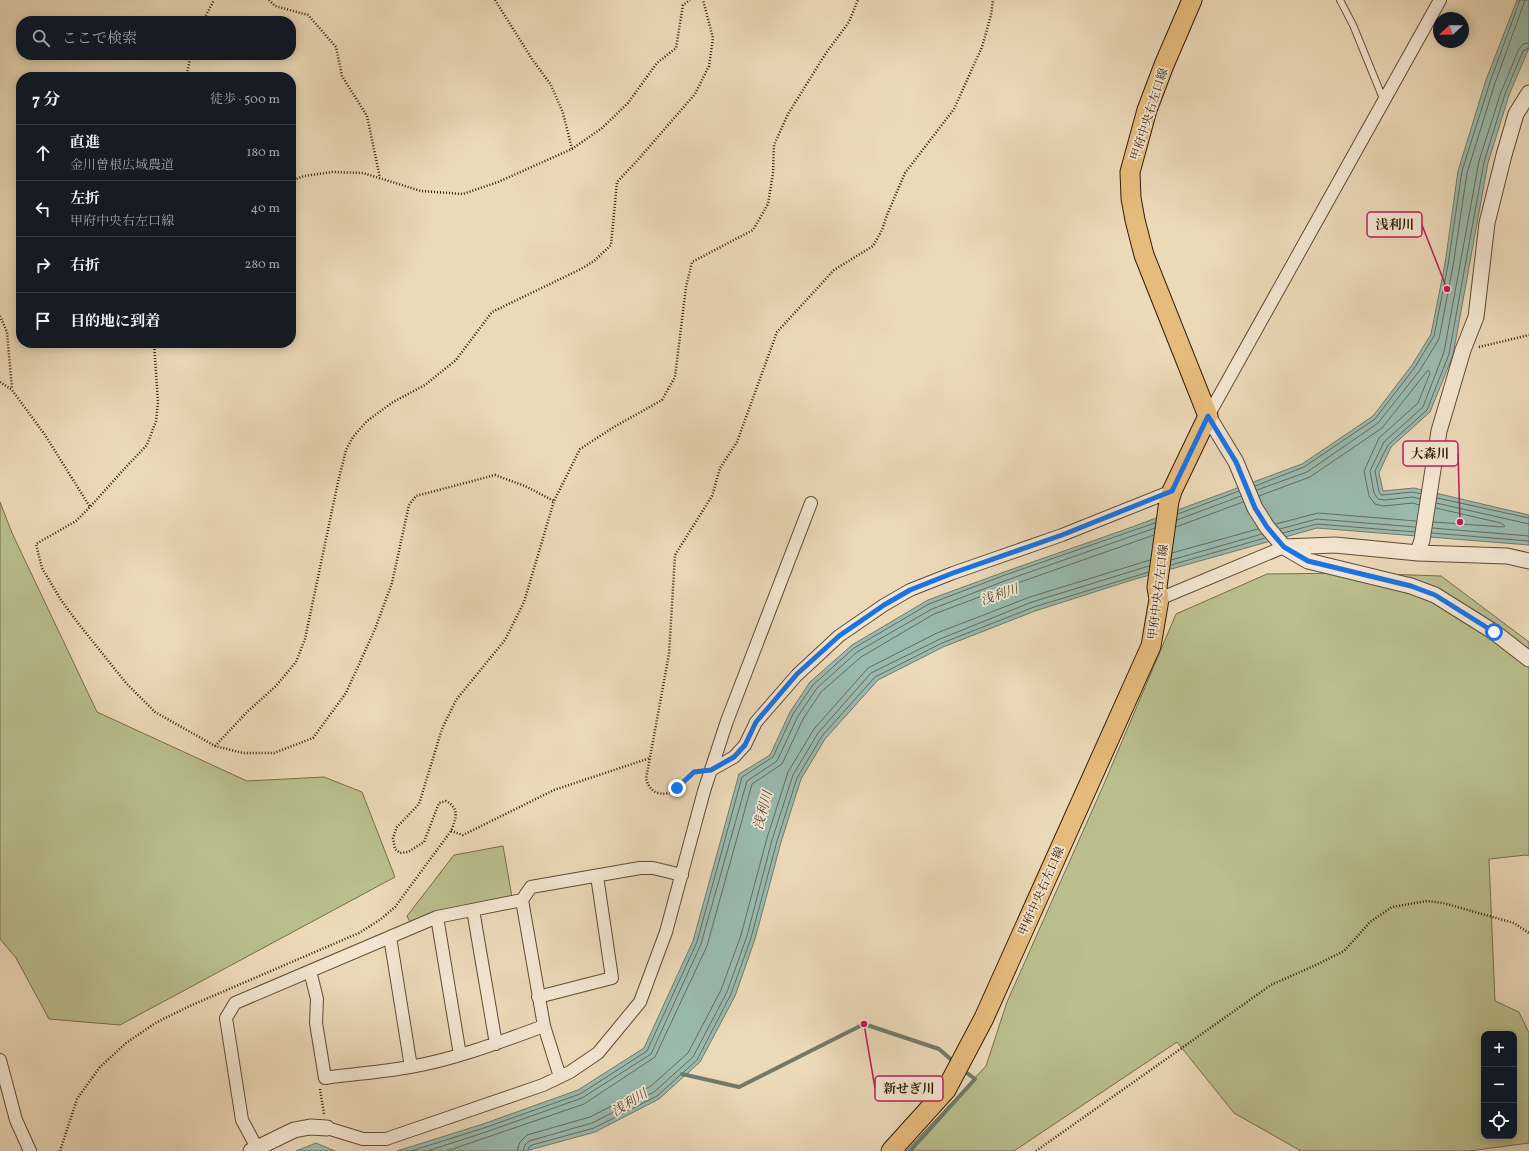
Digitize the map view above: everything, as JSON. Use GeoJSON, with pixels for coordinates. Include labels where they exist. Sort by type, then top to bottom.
{"type":"FeatureCollection","features":[{"type":"Feature","properties":{"kind":"main road","name":"甲府中央右左口線"},"geometry":{"type":"LineString","coordinates":[[891,1151],[946,1090],[984,1018],[1151,646],[1171,496],[1208,416],[1144,255],[1131,198],[1130,172],[1148,110],[1164,65],[1192,0]]}},
{"type":"Feature","properties":{"kind":"street"},"geometry":{"type":"LineString","coordinates":[[1440,0],[1384,103],[1208,416],[1236,462],[1255,508],[1267,527],[1284,547],[1308,561],[1411,586],[1435,595],[1494,632],[1529,659]]}},
{"type":"Feature","properties":{"kind":"street"},"geometry":{"type":"LineString","coordinates":[[1418,552],[1422,540],[1439,431],[1463,350],[1476,317],[1487,222],[1516,114],[1529,93]]}},
{"type":"Feature","properties":{"kind":"street"},"geometry":{"type":"LineString","coordinates":[[711,770],[734,757],[745,745],[756,722],[797,674],[839,636],[884,605],[910,590],[953,573],[1171,496]]}},
{"type":"Feature","properties":{"kind":"street"},"geometry":{"type":"LineString","coordinates":[[682,875],[653,868],[640,868],[531,887],[522,900],[437,917],[235,1003],[226,1018],[242,1120],[254,1150],[294,1130],[310,1127],[327,1128],[363,1139],[386,1139],[543,1085],[560,1077],[598,1053],[640,1002],[666,932],[682,875],[704,791],[727,721],[811,503]]}},
{"type":"Feature","properties":{"kind":"street"},"geometry":{"type":"LineString","coordinates":[[1330,567],[1335,545]]}},
{"type":"Feature","properties":{"kind":"street"},"geometry":{"type":"LineString","coordinates":[[1158,593],[1284,547],[1335,545],[1418,552],[1508,556],[1529,561]]}},
{"type":"Feature","properties":{"kind":"street"},"geometry":{"type":"LineString","coordinates":[[538,997],[612,978],[597,876]]}},
{"type":"Feature","properties":{"kind":"street"},"geometry":{"type":"LineString","coordinates":[[522,900],[544,1026],[560,1077]]}},
{"type":"Feature","properties":{"kind":"street"},"geometry":{"type":"LineString","coordinates":[[473,910],[496,1044]]}},
{"type":"Feature","properties":{"kind":"street"},"geometry":{"type":"LineString","coordinates":[[437,917],[460,1055]]}},
{"type":"Feature","properties":{"kind":"street"},"geometry":{"type":"LineString","coordinates":[[390,937],[411,1067]]}},
{"type":"Feature","properties":{"kind":"street"},"geometry":{"type":"LineString","coordinates":[[310,971],[317,999],[316,1023],[325,1078],[411,1067],[460,1055],[496,1044],[544,1026]]}},
{"type":"Feature","properties":{"kind":"street"},"geometry":{"type":"LineString","coordinates":[[0,1060],[16,1120],[30,1151]]}},
{"type":"Feature","properties":{"kind":"lane"},"geometry":{"type":"LineString","coordinates":[[1340,0],[1353,25],[1384,103]]}},
{"type":"Feature","properties":{"kind":"path"},"geometry":{"type":"LineString","coordinates":[[206,16],[214,0]]}},
{"type":"Feature","properties":{"kind":"path"},"geometry":{"type":"LineString","coordinates":[[269,0],[276,6],[308,15],[336,47],[342,76],[367,116],[380,178]]}},
{"type":"Feature","properties":{"kind":"path"},"geometry":{"type":"LineString","coordinates":[[495,0],[532,59],[551,85],[563,113],[572,149]]}},
{"type":"Feature","properties":{"kind":"path"},"geometry":{"type":"LineString","coordinates":[[296,178],[332,172],[363,173],[421,191],[463,194],[498,182],[572,149],[602,128],[628,103],[657,63],[676,48],[683,5],[690,0]]}},
{"type":"Feature","properties":{"kind":"path"},"geometry":{"type":"LineString","coordinates":[[215,746],[247,712],[275,687],[296,662],[305,639],[346,450],[353,438],[367,421],[393,402],[425,385],[456,360],[492,312],[581,269],[594,261],[611,245],[617,182],[695,94],[709,66],[713,38],[703,0]]}},
{"type":"Feature","properties":{"kind":"path"},"geometry":{"type":"LineString","coordinates":[[60,1151],[77,1099],[100,1067],[126,1043],[157,1022],[192,1005],[359,933],[381,919],[395,907],[451,831],[456,817],[456,811],[452,804],[446,801],[439,803],[424,842],[408,852],[400,853],[395,849],[393,838],[397,827],[418,804],[442,730],[456,700],[505,640],[524,602],[554,501],[580,449],[614,427],[662,400],[675,377],[686,287],[692,262],[753,230],[768,204],[773,173],[774,145],[788,114],[826,53],[849,22],[858,0]]}},
{"type":"Feature","properties":{"kind":"path"},"geometry":{"type":"LineString","coordinates":[[711,770],[694,772],[677,788],[671,792],[663,794],[654,792],[646,779],[669,654],[675,555],[712,496],[720,468],[737,442],[777,332],[834,270],[873,246],[882,230],[887,215],[906,173],[954,109],[982,47],[991,15],[993,0]]}},
{"type":"Feature","properties":{"kind":"path"},"geometry":{"type":"LineString","coordinates":[[187,72],[190,60]]}},
{"type":"Feature","properties":{"kind":"path"},"geometry":{"type":"LineString","coordinates":[[0,316],[7,332],[12,390]]}},
{"type":"Feature","properties":{"kind":"path"},"geometry":{"type":"LineString","coordinates":[[1463,350],[1529,335]]}},
{"type":"Feature","properties":{"kind":"path"},"geometry":{"type":"LineString","coordinates":[[154,348],[158,402],[156,421],[147,445],[76,521],[36,544],[42,568],[61,600],[126,683],[155,712],[215,746],[243,753],[274,753],[313,738],[346,693],[375,629],[392,583],[409,505],[416,496],[495,475],[525,486],[554,501]]}},
{"type":"Feature","properties":{"kind":"path"},"geometry":{"type":"LineString","coordinates":[[0,382],[12,390],[46,435],[90,507]]}},
{"type":"Feature","properties":{"kind":"path"},"geometry":{"type":"LineString","coordinates":[[451,831],[463,836],[554,790],[651,758]]}},
{"type":"Feature","properties":{"kind":"path"},"geometry":{"type":"LineString","coordinates":[[1036,1151],[1271,985],[1344,951],[1370,922],[1392,907],[1427,901],[1443,903],[1514,923],[1529,933]]}},
{"type":"Feature","properties":{"kind":"path"},"geometry":{"type":"LineString","coordinates":[[325,1078],[319,1082],[327,1128]]}},
{"type":"Feature","properties":{"kind":"green space"},"geometry":{"type":"Polygon","coordinates":[[[0,502],[12,533],[97,712],[247,781],[324,777],[362,792],[395,877],[120,1025],[49,1019],[16,958],[0,939],[0,502]]]}},
{"type":"Feature","properties":{"kind":"green space"},"geometry":{"type":"Polygon","coordinates":[[[1355,573],[1441,576],[1529,642],[1529,856],[1526,855],[1489,859],[1495,1001],[1519,1012],[1529,1033],[1529,1143],[1469,1151],[1301,1151],[1234,1113],[1177,1042],[1014,1151],[906,1151],[986,1066],[1007,1002],[1104,784],[1176,614],[1267,574],[1355,573]]]}},
{"type":"Feature","properties":{"kind":"green space"},"geometry":{"type":"Polygon","coordinates":[[[503,846],[512,897],[437,912],[410,922],[407,916],[454,855],[503,846]]]}},
{"type":"Feature","properties":{"kind":"water"},"geometry":{"type":"Polygon","coordinates":[[[1517,0],[1529,0],[1529,48],[1509,95],[1488,163],[1453,355],[1430,412],[1391,447],[1379,473],[1383,491],[1414,488],[1529,515],[1529,545],[1317,528],[1132,580],[1035,611],[943,647],[878,680],[825,739],[801,779],[781,842],[755,939],[735,996],[700,1062],[659,1099],[595,1132],[526,1151],[397,1151],[483,1124],[578,1090],[644,1048],[693,941],[739,774],[770,755],[790,712],[810,682],[852,645],[928,600],[1302,464],[1373,416],[1412,365],[1431,334],[1445,264],[1458,171],[1486,80],[1517,0]]]}},
{"type":"Feature","properties":{"kind":"water"},"geometry":{"type":"Polygon","coordinates":[[[316,1143],[335,1151],[296,1151],[316,1143]]]}},
{"type":"Feature","properties":{"kind":"waterway"},"geometry":{"type":"LineString","coordinates":[[682,1074],[739,1087],[864,1024],[939,1049],[955,1063]]}},
{"type":"Feature","properties":{"kind":"waterway"},"geometry":{"type":"LineString","coordinates":[[910,1151],[975,1079],[963,1070]]}},
{"type":"Feature","properties":{"kind":"place","name":"浅利川"},"geometry":{"type":"Point","coordinates":[1447,289]}},
{"type":"Feature","properties":{"kind":"place","name":"大森川"},"geometry":{"type":"Point","coordinates":[1460,522]}},
{"type":"Feature","properties":{"kind":"place","name":"新せぎ川"},"geometry":{"type":"Point","coordinates":[864,1024]}},
{"type":"Feature","properties":{"kind":"route"},"geometry":{"type":"LineString","coordinates":[[677,788],[694,772],[711,770],[734,757],[745,745],[756,722],[797,674],[839,636],[884,605],[910,590],[953,573],[1062,535],[1172,491],[1208,416],[1236,462],[1255,508],[1267,527],[1284,547],[1308,561],[1356,574],[1411,586],[1435,595],[1494,632]]}}]}
